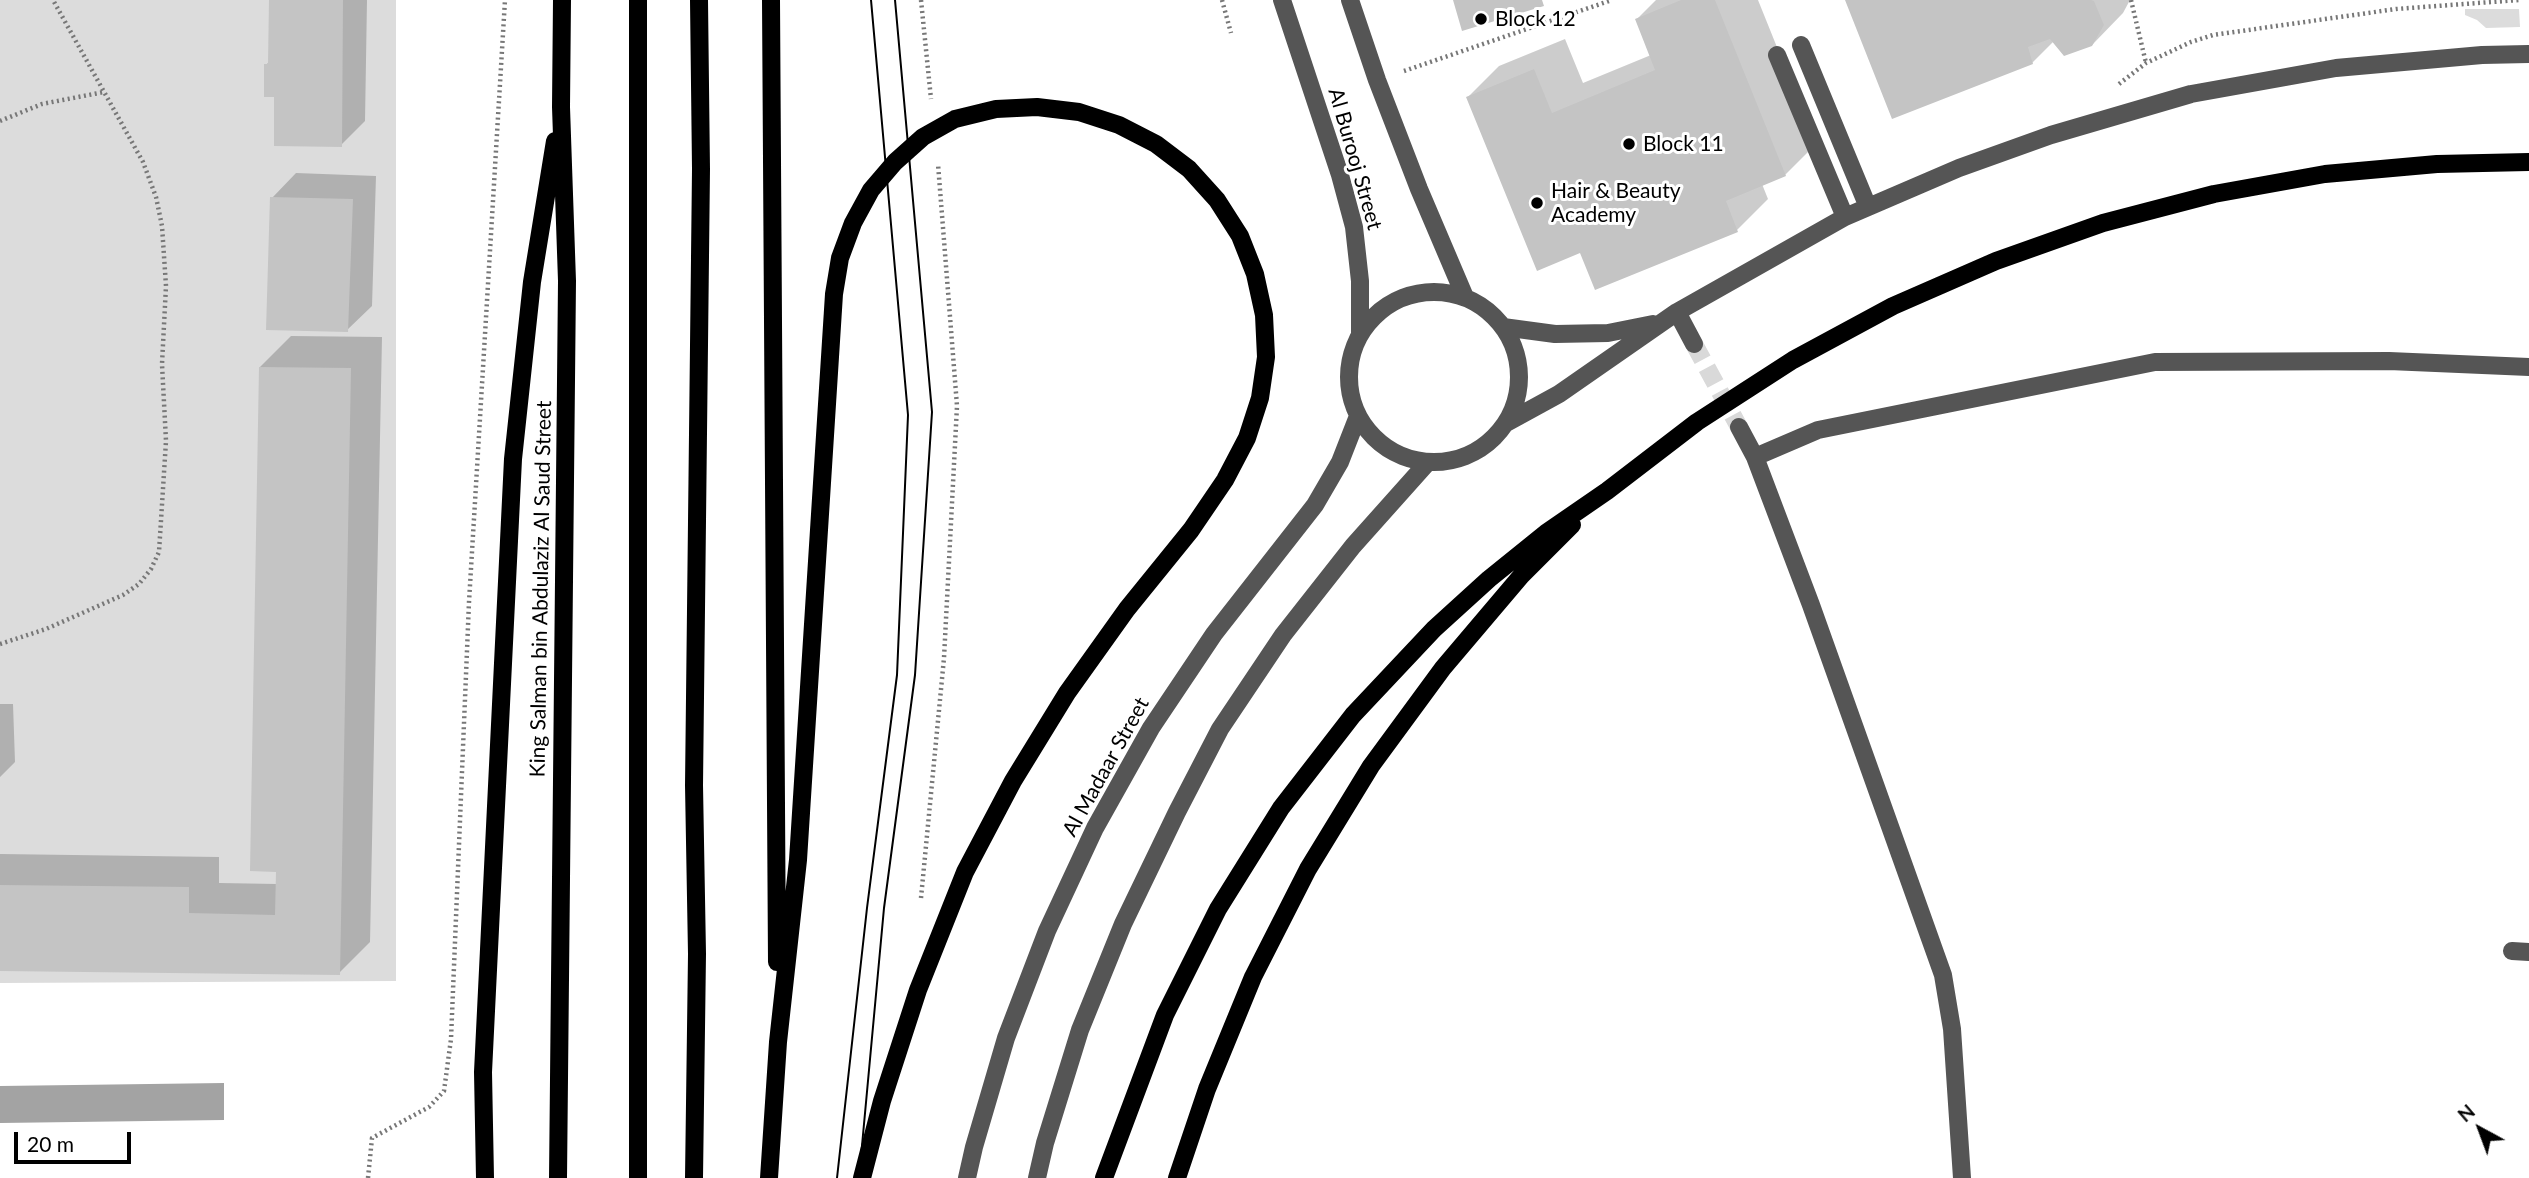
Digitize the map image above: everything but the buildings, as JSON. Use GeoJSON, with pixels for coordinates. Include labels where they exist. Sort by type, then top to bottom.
{"type":"FeatureCollection","features":[{"type":"Feature","properties":{"kind":"main road","name":"King Salman bin Abdulaziz Al Saud Street"},"geometry":{"type":"LineString","coordinates":[[558,1178],[567,281],[561,107],[562,0]]}},
{"type":"Feature","properties":{"kind":"main road"},"geometry":{"type":"LineString","coordinates":[[638,0],[638,1178]]}},
{"type":"Feature","properties":{"kind":"main road"},"geometry":{"type":"LineString","coordinates":[[694,1178],[697,954],[694,785],[701,169],[699,0]]}},
{"type":"Feature","properties":{"kind":"main road"},"geometry":{"type":"LineString","coordinates":[[772,0],[778,1042]]}},
{"type":"Feature","properties":{"kind":"main road"},"geometry":{"type":"LineString","coordinates":[[485,1178],[483,1072],[513,458],[532,282],[561,107]]}},
{"type":"Feature","properties":{"kind":"main road"},"geometry":{"type":"LineString","coordinates":[[769,1178],[778,1042],[798,860],[836,282],[840,258],[853,223],[871,190],[895,162],[923,137],[955,119],[996,109],[1037,107],[1079,112],[1119,125],[1156,144],[1189,169],[1217,200],[1240,236],[1255,274],[1264,315],[1266,357],[1260,398],[1247,438],[1225,480],[1191,530],[1127,609],[1067,693],[1013,780],[965,872],[918,990],[882,1101],[862,1178]]}},
{"type":"Feature","properties":{"kind":"main road"},"geometry":{"type":"LineString","coordinates":[[1104,1178],[1166,1015],[1218,909],[1281,808],[1353,715],[1434,629],[1489,579],[1546,533],[1607,491],[1697,422],[1793,360],[1893,306],[1996,261],[2103,223],[2214,194],[2325,174],[2437,164],[2529,162]]}},
{"type":"Feature","properties":{"kind":"main road"},"geometry":{"type":"LineString","coordinates":[[1177,1178],[1207,1089],[1253,977],[1308,869],[1371,766],[1443,668],[1521,576],[1607,491]]}},
{"type":"Feature","properties":{"kind":"street","name":"Al Burooj Street"},"geometry":{"type":"LineString","coordinates":[[1282,0],[1340,175],[1354,227],[1360,281],[1360,335]]}},
{"type":"Feature","properties":{"kind":"street","name":"Al Burooj Street"},"geometry":{"type":"LineString","coordinates":[[1350,0],[1419,189],[1465,298]]}},
{"type":"Feature","properties":{"kind":"street"},"geometry":{"type":"LineString","coordinates":[[1801,45],[1868,206]]}},
{"type":"Feature","properties":{"kind":"street"},"geometry":{"type":"LineString","coordinates":[[1506,424],[1559,394],[1677,312],[1868,206],[1959,168],[2051,135],[2191,94],[2336,68],[2482,55],[2529,54]]}},
{"type":"Feature","properties":{"kind":"street"},"geometry":{"type":"LineString","coordinates":[[1777,55],[1845,218]]}},
{"type":"Feature","properties":{"kind":"street"},"geometry":{"type":"LineString","coordinates":[[1442,292],[1465,298],[1486,309],[1503,327],[1515,349],[1520,374],[1516,400],[1506,424],[1491,441],[1472,454],[1451,461],[1429,462],[1400,456],[1375,440],[1358,416],[1349,389],[1350,361],[1360,335],[1375,316],[1394,302],[1417,293],[1442,292]]}},
{"type":"Feature","properties":{"kind":"street"},"geometry":{"type":"LineString","coordinates":[[1677,312],[1694,344]]}},
{"type":"Feature","properties":{"kind":"street"},"geometry":{"type":"LineString","coordinates":[[1503,327],[1555,334],[1608,333],[1660,322]]}},
{"type":"Feature","properties":{"kind":"street"},"geometry":{"type":"LineString","coordinates":[[1755,457],[1818,430],[2155,362],[2389,361],[2529,366]]}},
{"type":"Feature","properties":{"kind":"street","name":"Al Madaar Street"},"geometry":{"type":"LineString","coordinates":[[967,1178],[1006,1038],[1047,931],[1095,828],[1151,728],[1207,644],[1315,505],[1340,462],[1358,416]]}},
{"type":"Feature","properties":{"kind":"street"},"geometry":{"type":"LineString","coordinates":[[1739,428],[1755,457],[1811,605],[1943,975],[1952,1029],[1962,1178]]}},
{"type":"Feature","properties":{"kind":"street"},"geometry":{"type":"LineString","coordinates":[[1037,1178],[1080,1030],[1123,924],[1220,729],[1291,625],[1353,546],[1429,462]]}},
{"type":"Feature","properties":{"kind":"path"},"geometry":{"type":"LineString","coordinates":[[0,643],[46,629],[123,595],[139,584],[151,569],[159,552],[166,441],[162,365],[166,286],[162,226],[156,197],[143,162],[53,0]]}},
{"type":"Feature","properties":{"kind":"path"},"geometry":{"type":"LineString","coordinates":[[369,1178],[372,1138],[429,1107],[443,1091],[451,1040],[469,602],[505,0]]}},
{"type":"Feature","properties":{"kind":"path"},"geometry":{"type":"LineString","coordinates":[[921,904],[944,658],[957,406],[922,0]]}},
{"type":"Feature","properties":{"kind":"path"},"geometry":{"type":"LineString","coordinates":[[1222,0],[1231,33]]}},
{"type":"Feature","properties":{"kind":"path"},"geometry":{"type":"LineString","coordinates":[[1377,80],[1612,0]]}},
{"type":"Feature","properties":{"kind":"path"},"geometry":{"type":"LineString","coordinates":[[2131,0],[2146,63]]}},
{"type":"Feature","properties":{"kind":"path"},"geometry":{"type":"LineString","coordinates":[[2116,86],[2146,63],[2180,46],[2213,35],[2396,9],[2519,0]]}},
{"type":"Feature","properties":{"kind":"path"},"geometry":{"type":"LineString","coordinates":[[0,121],[41,104],[104,92]]}},
{"type":"Feature","properties":{"kind":"shaded area"},"geometry":{"type":"Polygon","coordinates":[[[0,0],[396,0],[396,981],[0,983],[0,0]]]}},
{"type":"Feature","properties":{"kind":"shaded area"},"geometry":{"type":"Polygon","coordinates":[[[2465,9],[2519,9],[2520,27],[2486,28],[2465,15],[2465,9]]]}},
{"type":"Feature","properties":{"kind":"shaded area"},"geometry":{"type":"Polygon","coordinates":[[[224,1083],[224,1120],[0,1123],[0,1086],[224,1083]]]}},
{"type":"Feature","properties":{"kind":"tunnel"},"geometry":{"type":"LineString","coordinates":[[1694,344],[1739,427]]}},
{"type":"Feature","properties":{"kind":"tram line"},"geometry":{"type":"LineString","coordinates":[[837,1178],[867,908],[897,675],[908,415],[871,0]]}},
{"type":"Feature","properties":{"kind":"tram line"},"geometry":{"type":"LineString","coordinates":[[859,1178],[884,908],[915,675],[932,412],[895,0]]}},
{"type":"Feature","properties":{"kind":"place","name":"Block 12"},"geometry":{"type":"Point","coordinates":[1481,19]}},
{"type":"Feature","properties":{"kind":"place","name":"Block 11"},"geometry":{"type":"Point","coordinates":[1629,144]}},
{"type":"Feature","properties":{"kind":"place","name":"Hair & Beauty Academy"},"geometry":{"type":"Point","coordinates":[1537,203]}}]}
